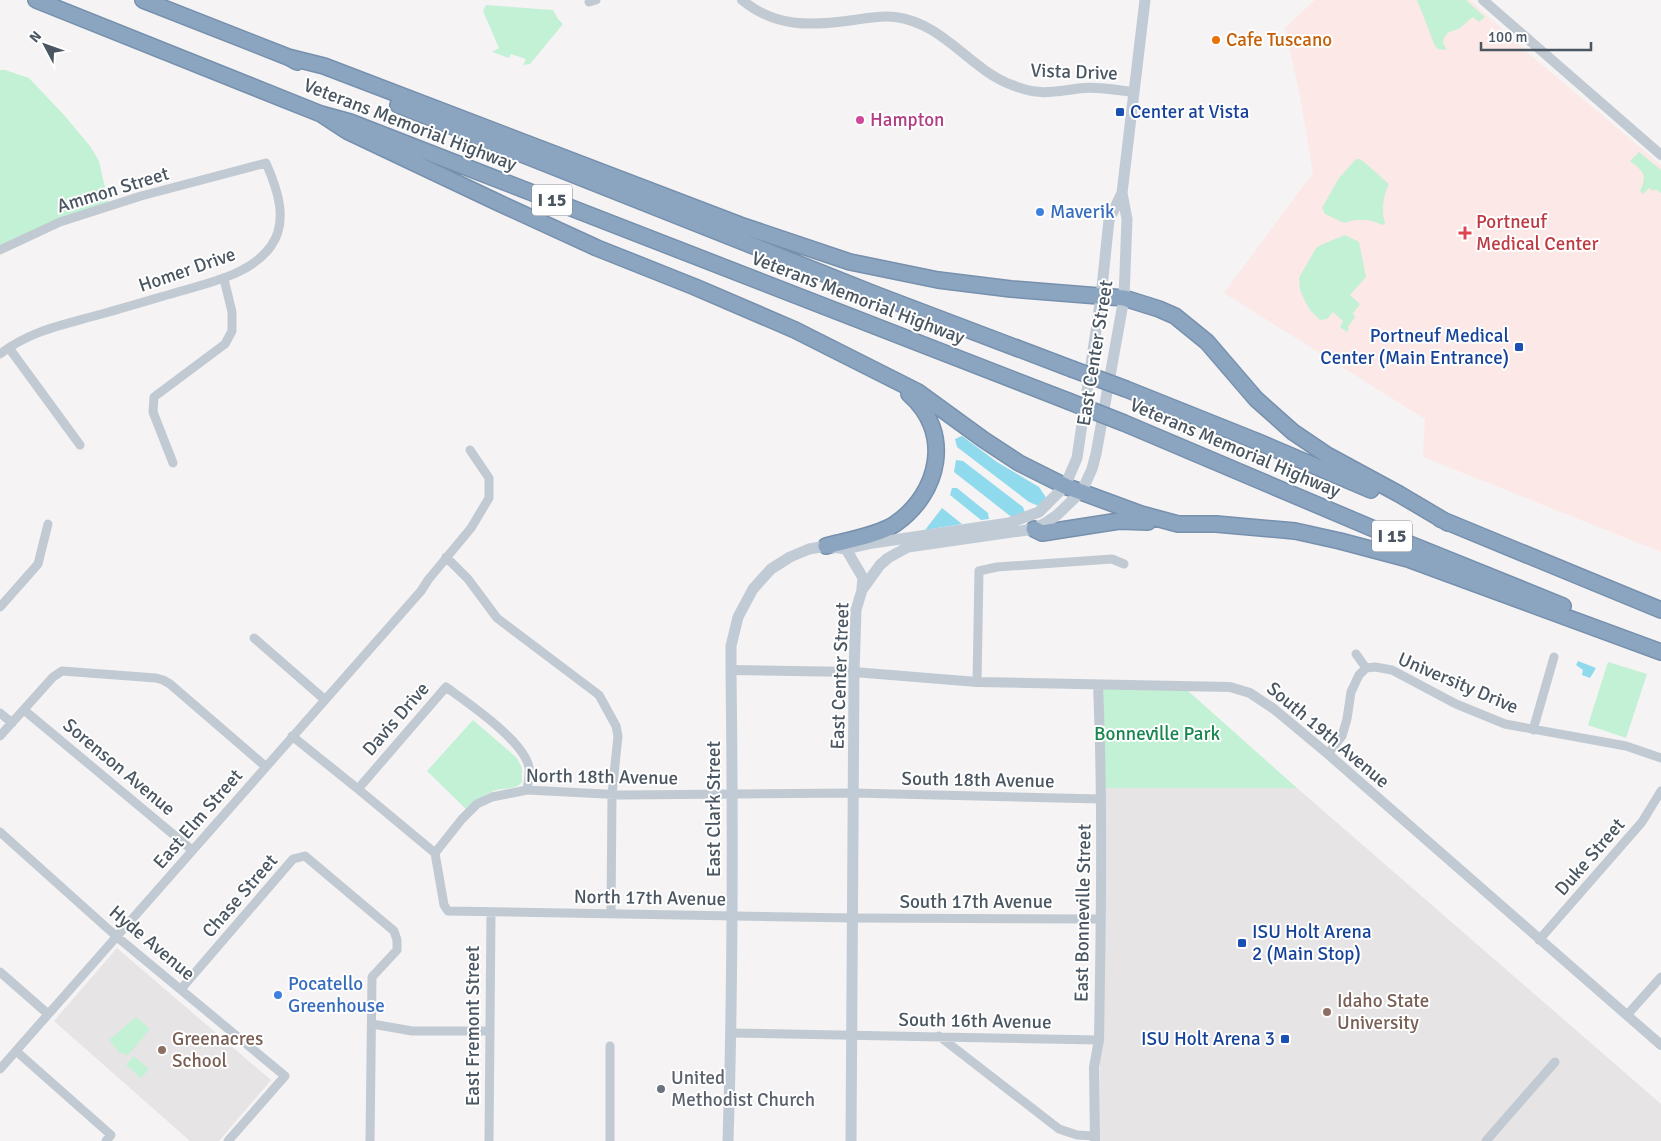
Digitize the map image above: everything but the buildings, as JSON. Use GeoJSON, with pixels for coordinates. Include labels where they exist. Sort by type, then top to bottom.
{"type":"FeatureCollection","features":[{"type":"Feature","properties":{"kind":"highway","name":"Veterans Memorial Highway"},"geometry":{"type":"LineString","coordinates":[[36,0],[321,114],[350,122],[1124,423],[1398,539],[1661,646]]}},
{"type":"Feature","properties":{"kind":"highway","name":"Veterans Memorial Highway"},"geometry":{"type":"LineString","coordinates":[[143,0],[288,57],[328,77],[878,295],[1126,389],[1256,441],[1661,610]]}},
{"type":"Feature","properties":{"kind":"highway"},"geometry":{"type":"LineString","coordinates":[[288,57],[324,66],[740,225],[850,262],[938,280],[1101,298],[1124,298],[1145,303],[1175,316],[1207,342],[1256,399],[1293,432],[1327,455],[1448,522]]}},
{"type":"Feature","properties":{"kind":"highway"},"geometry":{"type":"LineString","coordinates":[[321,114],[347,131],[499,203],[598,248],[696,286],[795,330],[918,392],[1019,463],[1065,486],[1141,514],[1178,524]]}},
{"type":"Feature","properties":{"kind":"highway"},"geometry":{"type":"LineString","coordinates":[[826,546],[893,526],[914,509],[927,490],[936,464],[935,436],[927,413],[893,380]]}},
{"type":"Feature","properties":{"kind":"highway"},"geometry":{"type":"LineString","coordinates":[[1034,529],[1042,533],[1120,521],[1216,524],[1295,531],[1340,541],[1408,560],[1661,652]]}},
{"type":"Feature","properties":{"kind":"main road","name":"East Center Street"},"geometry":{"type":"LineString","coordinates":[[851,1141],[856,610],[862,590],[880,565],[888,558],[908,547],[1034,529],[1057,515],[1082,491],[1092,469],[1096,454],[1124,298],[1127,220],[1122,193],[1145,0]]}},
{"type":"Feature","properties":{"kind":"main road","name":"East Center Street"},"geometry":{"type":"LineString","coordinates":[[846,549],[873,543],[1009,523],[1039,512],[1065,486],[1077,458],[1101,298],[1109,220],[1122,193]]}},
{"type":"Feature","properties":{"kind":"main road","name":"East Clark Street"},"geometry":{"type":"LineString","coordinates":[[728,1141],[732,1033],[731,646],[738,617],[753,588],[771,569],[790,557],[810,549],[826,546],[846,549]]}},
{"type":"Feature","properties":{"kind":"main road"},"geometry":{"type":"LineString","coordinates":[[846,549],[863,578],[862,590]]}},
{"type":"Feature","properties":{"kind":"street","name":"Vista Drive"},"geometry":{"type":"LineString","coordinates":[[742,0],[767,15],[789,23],[822,25],[877,17],[893,17],[921,24],[940,34],[999,80],[1026,90],[1057,93],[1084,88],[1133,92]]}},
{"type":"Feature","properties":{"kind":"street"},"geometry":{"type":"LineString","coordinates":[[1482,0],[1661,155]]}},
{"type":"Feature","properties":{"kind":"street","name":"Homer Drive"},"geometry":{"type":"LineString","coordinates":[[0,354],[34,334],[224,278],[254,263],[272,246],[278,231],[281,213],[275,185],[266,163],[239,170]]}},
{"type":"Feature","properties":{"kind":"street","name":"Ammon Street"},"geometry":{"type":"LineString","coordinates":[[0,250],[60,222],[141,196],[239,170]]}},
{"type":"Feature","properties":{"kind":"street"},"geometry":{"type":"LineString","coordinates":[[173,463],[153,412],[154,398],[225,344],[229,338],[232,331],[232,312],[224,278]]}},
{"type":"Feature","properties":{"kind":"street"},"geometry":{"type":"LineString","coordinates":[[9,348],[80,445]]}},
{"type":"Feature","properties":{"kind":"street","name":"East Elm Street"},"geometry":{"type":"LineString","coordinates":[[0,1069],[421,591],[446,557],[471,528],[489,498],[489,478],[470,450]]}},
{"type":"Feature","properties":{"kind":"street"},"geometry":{"type":"LineString","coordinates":[[0,607],[38,564],[48,524]]}},
{"type":"Feature","properties":{"kind":"street"},"geometry":{"type":"LineString","coordinates":[[446,557],[468,579],[497,618],[599,695],[616,726],[618,736],[612,794],[611,914]]}},
{"type":"Feature","properties":{"kind":"street"},"geometry":{"type":"LineString","coordinates":[[978,682],[979,571],[997,567],[1112,560],[1124,564]]}},
{"type":"Feature","properties":{"kind":"street"},"geometry":{"type":"LineString","coordinates":[[254,638],[324,699]]}},
{"type":"Feature","properties":{"kind":"street"},"geometry":{"type":"LineString","coordinates":[[1328,754],[1342,736],[1351,692],[1359,675],[1366,668],[1356,654]]}},
{"type":"Feature","properties":{"kind":"street"},"geometry":{"type":"LineString","coordinates":[[1533,730],[1554,657]]}},
{"type":"Feature","properties":{"kind":"street","name":"University Drive"},"geometry":{"type":"LineString","coordinates":[[1366,668],[1375,667],[1392,670],[1456,704],[1505,724],[1626,746],[1661,758]]}},
{"type":"Feature","properties":{"kind":"street","name":"South 19th Avenue"},"geometry":{"type":"LineString","coordinates":[[731,670],[854,672],[978,682],[1230,687],[1250,693],[1274,709],[1328,754],[1661,1045]]}},
{"type":"Feature","properties":{"kind":"street"},"geometry":{"type":"LineString","coordinates":[[0,736],[53,676],[62,671],[163,680],[265,766]]}},
{"type":"Feature","properties":{"kind":"street","name":"East Bonneville Street"},"geometry":{"type":"LineString","coordinates":[[1095,1139],[1094,1067],[1099,1040],[1102,769],[1098,685]]}},
{"type":"Feature","properties":{"kind":"street","name":"Davis Drive"},"geometry":{"type":"LineString","coordinates":[[358,788],[446,687],[505,734],[523,752],[529,768],[527,790]]}},
{"type":"Feature","properties":{"kind":"street","name":"Sorenson Avenue"},"geometry":{"type":"LineString","coordinates":[[24,710],[192,850]]}},
{"type":"Feature","properties":{"kind":"street"},"geometry":{"type":"LineString","coordinates":[[0,713],[12,723]]}},
{"type":"Feature","properties":{"kind":"street"},"geometry":{"type":"LineString","coordinates":[[292,736],[358,788],[435,853]]}},
{"type":"Feature","properties":{"kind":"street","name":"North 18th Avenue"},"geometry":{"type":"LineString","coordinates":[[435,853],[462,819],[477,804],[492,797],[527,790],[612,794],[854,793]]}},
{"type":"Feature","properties":{"kind":"street","name":"Duke Street"},"geometry":{"type":"LineString","coordinates":[[1539,940],[1642,822],[1661,791]]}},
{"type":"Feature","properties":{"kind":"street","name":"South 18th Avenue"},"geometry":{"type":"LineString","coordinates":[[854,793],[1101,799]]}},
{"type":"Feature","properties":{"kind":"street","name":"Hyde Avenue"},"geometry":{"type":"LineString","coordinates":[[0,832],[116,936],[285,1076],[228,1141]]}},
{"type":"Feature","properties":{"kind":"street","name":"North 17th Avenue"},"geometry":{"type":"LineString","coordinates":[[435,853],[444,905],[448,911],[852,918]]}},
{"type":"Feature","properties":{"kind":"street","name":"Chase Street"},"geometry":{"type":"LineString","coordinates":[[181,989],[294,859],[306,856],[394,931],[397,940],[397,950],[372,977],[372,1024]]}},
{"type":"Feature","properties":{"kind":"street","name":"East Fremont Street"},"geometry":{"type":"LineString","coordinates":[[489,1141],[491,912]]}},
{"type":"Feature","properties":{"kind":"street","name":"South 17th Avenue"},"geometry":{"type":"LineString","coordinates":[[852,918],[1101,919]]}},
{"type":"Feature","properties":{"kind":"street"},"geometry":{"type":"LineString","coordinates":[[0,972],[48,1014]]}},
{"type":"Feature","properties":{"kind":"street"},"geometry":{"type":"LineString","coordinates":[[1627,1016],[1661,977]]}},
{"type":"Feature","properties":{"kind":"street"},"geometry":{"type":"LineString","coordinates":[[370,1141],[372,1024],[412,1030],[489,1031]]}},
{"type":"Feature","properties":{"kind":"street","name":"South 16th Avenue"},"geometry":{"type":"LineString","coordinates":[[732,1033],[1099,1040]]}},
{"type":"Feature","properties":{"kind":"street"},"geometry":{"type":"LineString","coordinates":[[939,1036],[1059,1129],[1095,1139]]}},
{"type":"Feature","properties":{"kind":"street"},"geometry":{"type":"LineString","coordinates":[[610,1046],[610,1141]]}},
{"type":"Feature","properties":{"kind":"street"},"geometry":{"type":"LineString","coordinates":[[16,1051],[109,1138]]}},
{"type":"Feature","properties":{"kind":"street"},"geometry":{"type":"LineString","coordinates":[[1486,1141],[1555,1062]]}},
{"type":"Feature","properties":{"kind":"shaded area","name":"Portneuf Medical Center"},"geometry":{"type":"Polygon","coordinates":[[[1315,0],[1470,0],[1528,53],[1661,165],[1661,552],[1423,457],[1425,419],[1224,293],[1313,173],[1301,101],[1285,28],[1315,0]]]}},
{"type":"Feature","properties":{"kind":"shaded area","name":"Idaho State University"},"geometry":{"type":"Polygon","coordinates":[[[1101,788],[1297,788],[1661,1104],[1661,1141],[1099,1141],[1101,788]]]}},
{"type":"Feature","properties":{"kind":"shaded area","name":"Greenacres School"},"geometry":{"type":"Polygon","coordinates":[[[117,948],[271,1080],[219,1141],[190,1141],[54,1021],[117,948]]]}},
{"type":"Feature","properties":{"kind":"green space"},"geometry":{"type":"Polygon","coordinates":[[[1417,0],[1466,0],[1485,17],[1479,22],[1473,17],[1460,28],[1447,33],[1443,43],[1447,50],[1438,49],[1435,46],[1417,0]]]}},
{"type":"Feature","properties":{"kind":"green space"},"geometry":{"type":"Polygon","coordinates":[[[486,5],[553,10],[563,24],[530,64],[523,65],[526,59],[511,54],[509,58],[492,52],[499,48],[483,11],[486,5]]]}},
{"type":"Feature","properties":{"kind":"green space"},"geometry":{"type":"Polygon","coordinates":[[[0,70],[29,78],[90,146],[99,161],[109,206],[0,250],[0,70]]]}},
{"type":"Feature","properties":{"kind":"green space"},"geometry":{"type":"Polygon","coordinates":[[[1639,152],[1661,170],[1661,193],[1656,189],[1653,191],[1649,188],[1643,194],[1640,191],[1644,181],[1643,174],[1630,161],[1639,152]]]}},
{"type":"Feature","properties":{"kind":"green space"},"geometry":{"type":"Polygon","coordinates":[[[1356,159],[1363,161],[1389,184],[1383,203],[1385,223],[1383,225],[1364,220],[1344,223],[1325,214],[1322,208],[1339,178],[1356,159]]]}},
{"type":"Feature","properties":{"kind":"green space"},"geometry":{"type":"Polygon","coordinates":[[[1345,235],[1359,242],[1366,277],[1350,295],[1360,304],[1353,313],[1355,317],[1347,332],[1340,327],[1343,321],[1333,312],[1327,319],[1320,320],[1310,310],[1300,290],[1299,278],[1316,248],[1345,235]]]}},
{"type":"Feature","properties":{"kind":"green space"},"geometry":{"type":"Polygon","coordinates":[[[1608,662],[1647,674],[1626,738],[1588,725],[1608,662]]]}},
{"type":"Feature","properties":{"kind":"green space","name":"Bonneville Park"},"geometry":{"type":"Polygon","coordinates":[[[1178,682],[1297,788],[1101,788],[1102,685],[1178,682]]]}},
{"type":"Feature","properties":{"kind":"green space"},"geometry":{"type":"Polygon","coordinates":[[[473,720],[517,758],[522,768],[522,782],[516,787],[489,793],[467,810],[427,771],[473,720]]]}},
{"type":"Feature","properties":{"kind":"green space"},"geometry":{"type":"Polygon","coordinates":[[[136,1017],[150,1029],[128,1055],[119,1052],[109,1040],[136,1017]]]}},
{"type":"Feature","properties":{"kind":"green space"},"geometry":{"type":"Polygon","coordinates":[[[134,1056],[149,1069],[141,1078],[126,1065],[134,1056]]]}},
{"type":"Feature","properties":{"kind":"water"},"geometry":{"type":"Polygon","coordinates":[[[962,436],[997,462],[1039,487],[1047,499],[1041,507],[1029,502],[957,447],[955,439],[962,436]]]}},
{"type":"Feature","properties":{"kind":"water"},"geometry":{"type":"Polygon","coordinates":[[[956,460],[963,461],[1023,507],[1025,513],[1014,519],[954,472],[956,460]]]}},
{"type":"Feature","properties":{"kind":"water"},"geometry":{"type":"Polygon","coordinates":[[[952,488],[957,488],[988,513],[989,519],[981,520],[950,495],[952,488]]]}},
{"type":"Feature","properties":{"kind":"water"},"geometry":{"type":"Polygon","coordinates":[[[942,508],[962,524],[925,530],[942,508]]]}},
{"type":"Feature","properties":{"kind":"water"},"geometry":{"type":"Polygon","coordinates":[[[1578,661],[1596,668],[1590,678],[1582,675],[1583,670],[1576,665],[1578,661]]]}},
{"type":"Feature","properties":{"kind":"place","name":"Cafe Tuscano"},"geometry":{"type":"Point","coordinates":[1216,40]}},
{"type":"Feature","properties":{"kind":"place","name":"Center at Vista"},"geometry":{"type":"Point","coordinates":[1120,112]}},
{"type":"Feature","properties":{"kind":"place","name":"Hampton"},"geometry":{"type":"Point","coordinates":[860,120]}},
{"type":"Feature","properties":{"kind":"place","name":"Maverik"},"geometry":{"type":"Point","coordinates":[1040,212]}},
{"type":"Feature","properties":{"kind":"place","name":"Portneuf Medical Center"},"geometry":{"type":"Point","coordinates":[1465,233]}},
{"type":"Feature","properties":{"kind":"place","name":"Portneuf Medical Center (Main Entrance)"},"geometry":{"type":"Point","coordinates":[1519,347]}},
{"type":"Feature","properties":{"kind":"place","name":"ISU Holt Arena 2 (Main Stop)"},"geometry":{"type":"Point","coordinates":[1242,943]}},
{"type":"Feature","properties":{"kind":"place","name":"Pocatello Greenhouse"},"geometry":{"type":"Point","coordinates":[278,995]}},
{"type":"Feature","properties":{"kind":"place","name":"Idaho State University"},"geometry":{"type":"Point","coordinates":[1327,1012]}},
{"type":"Feature","properties":{"kind":"place","name":"ISU Holt Arena 3"},"geometry":{"type":"Point","coordinates":[1285,1039]}},
{"type":"Feature","properties":{"kind":"place","name":"Greenacres School"},"geometry":{"type":"Point","coordinates":[162,1050]}},
{"type":"Feature","properties":{"kind":"place","name":"United Methodist Church"},"geometry":{"type":"Point","coordinates":[661,1089]}}]}
